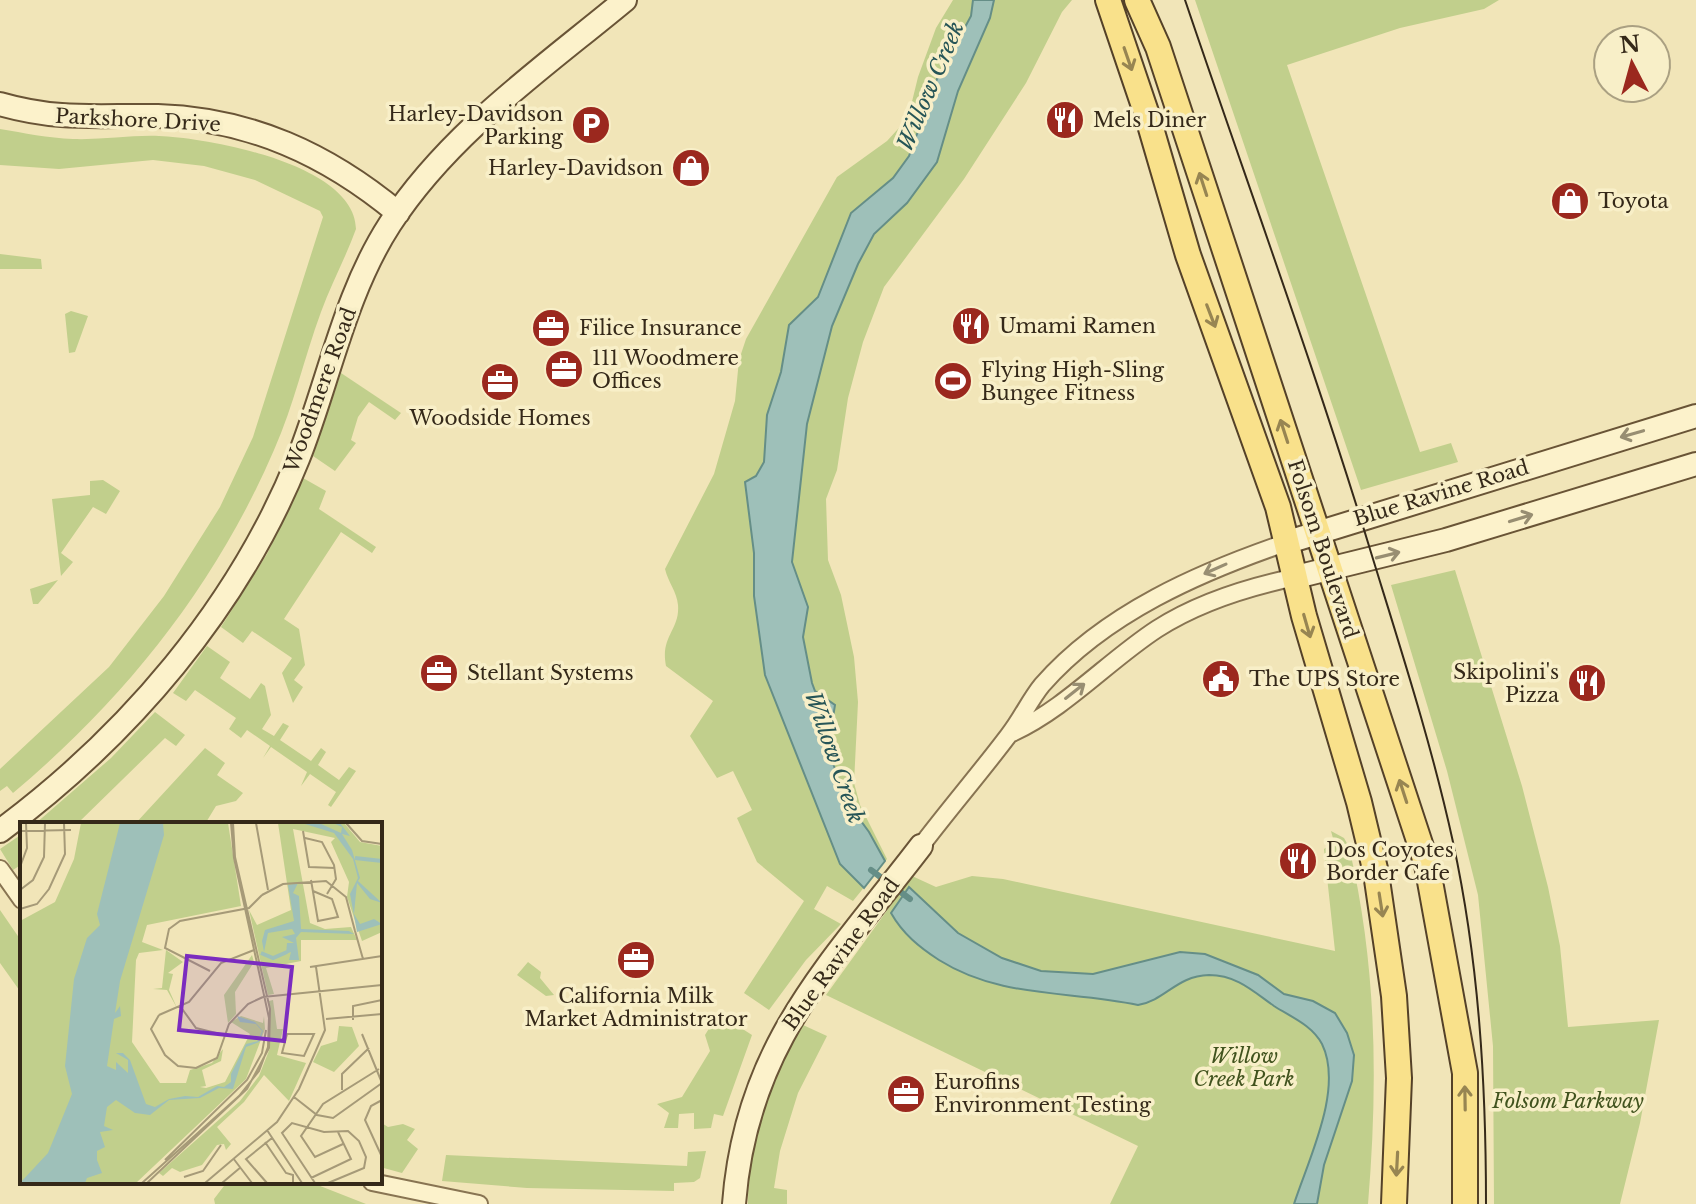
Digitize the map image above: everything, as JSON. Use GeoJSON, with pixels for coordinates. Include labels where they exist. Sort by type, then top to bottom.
{"type":"FeatureCollection","features":[{"type":"Feature","properties":{"kind":"main road","name":"Folsom Boulevard"},"geometry":{"type":"LineString","coordinates":[[1108,0],[1148,118],[1188,255],[1234,377],[1288,542],[1304,616],[1344,743],[1381,902],[1394,996],[1399,1078],[1394,1204]]}},
{"type":"Feature","properties":{"kind":"main road","name":"Folsom Boulevard"},"geometry":{"type":"LineString","coordinates":[[1137,0],[1158,47],[1427,865],[1465,1073],[1465,1204]]}},
{"type":"Feature","properties":{"kind":"street","name":"Woodmere Road"},"geometry":{"type":"LineString","coordinates":[[0,831],[71,775],[116,732],[175,664],[239,573],[296,463],[318,405],[348,308],[366,266],[398,213],[443,156],[476,125],[625,0]]}},
{"type":"Feature","properties":{"kind":"street","name":"Parkshore Drive"},"geometry":{"type":"LineString","coordinates":[[0,104],[71,118],[155,116],[240,127],[300,148],[333,165],[398,213]]}},
{"type":"Feature","properties":{"kind":"street","name":"Blue Ravine Road"},"geometry":{"type":"LineString","coordinates":[[734,1204],[742,1137],[768,1060],[809,992],[1010,733],[1042,685],[1062,666],[1147,602],[1214,568],[1317,532],[1696,416]]}},
{"type":"Feature","properties":{"kind":"street","name":"Blue Ravine Road"},"geometry":{"type":"LineString","coordinates":[[1010,733],[1049,711],[1159,628],[1244,589],[1446,540],[1696,464]]}},
{"type":"Feature","properties":{"kind":"street"},"geometry":{"type":"LineString","coordinates":[[0,869],[20,897]]}},
{"type":"Feature","properties":{"kind":"street"},"geometry":{"type":"LineString","coordinates":[[382,1184],[479,1204]]}},
{"type":"Feature","properties":{"kind":"green space"},"geometry":{"type":"Polygon","coordinates":[[[953,0],[1072,0],[1062,12],[1026,83],[964,179],[884,287],[863,342],[848,398],[837,470],[826,499],[828,560],[841,595],[854,657],[858,702],[854,783],[860,805],[887,859],[853,901],[827,886],[814,909],[841,924],[806,960],[769,1010],[744,993],[804,901],[757,862],[737,818],[752,810],[733,771],[717,778],[690,736],[713,701],[666,666],[666,647],[678,614],[678,605],[665,569],[714,474],[735,401],[739,360],[746,339],[837,177],[887,141],[908,118],[918,77],[936,28],[953,0]]]}},
{"type":"Feature","properties":{"kind":"green space"},"geometry":{"type":"Polygon","coordinates":[[[1195,0],[1499,0],[1484,9],[1400,28],[1287,65],[1420,452],[1451,443],[1458,462],[1361,490],[1195,0]]]}},
{"type":"Feature","properties":{"kind":"green space"},"geometry":{"type":"Polygon","coordinates":[[[0,129],[73,139],[159,136],[243,149],[276,159],[332,187],[349,206],[356,229],[321,312],[274,450],[251,500],[224,547],[164,637],[130,679],[54,757],[13,793],[7,786],[0,791],[0,769],[109,667],[164,596],[220,507],[253,437],[323,217],[320,211],[255,180],[204,166],[153,160],[59,169],[0,165],[0,129]]]}},
{"type":"Feature","properties":{"kind":"green space"},"geometry":{"type":"Polygon","coordinates":[[[0,254],[41,259],[42,269],[0,269],[0,254]]]}},
{"type":"Feature","properties":{"kind":"green space"},"geometry":{"type":"Polygon","coordinates":[[[71,311],[88,316],[75,352],[69,353],[65,314],[71,311]]]}},
{"type":"Feature","properties":{"kind":"green space"},"geometry":{"type":"Polygon","coordinates":[[[341,373],[401,413],[395,420],[369,402],[358,417],[351,440],[356,443],[335,471],[313,456],[341,373]]]}},
{"type":"Feature","properties":{"kind":"green space"},"geometry":{"type":"Polygon","coordinates":[[[303,478],[326,491],[319,509],[376,547],[372,553],[341,532],[284,619],[299,629],[305,665],[294,680],[303,687],[293,703],[282,673],[292,658],[252,631],[243,643],[221,627],[267,554],[303,478]]]}},
{"type":"Feature","properties":{"kind":"green space"},"geometry":{"type":"Polygon","coordinates":[[[103,480],[120,491],[106,514],[93,507],[61,553],[73,562],[61,576],[52,499],[90,495],[90,481],[103,480]]]}},
{"type":"Feature","properties":{"kind":"green space","name":"Folsom Parkway"},"geometry":{"type":"Polygon","coordinates":[[[1455,570],[1522,786],[1548,887],[1560,946],[1568,1027],[1659,1020],[1640,1123],[1620,1204],[1494,1204],[1493,1046],[1478,895],[1447,771],[1391,585],[1455,570]]]}},
{"type":"Feature","properties":{"kind":"green space"},"geometry":{"type":"Polygon","coordinates":[[[58,580],[38,604],[33,604],[30,589],[58,580]]]}},
{"type":"Feature","properties":{"kind":"green space"},"geometry":{"type":"Polygon","coordinates":[[[207,646],[230,662],[220,678],[250,699],[261,683],[265,686],[271,715],[262,729],[274,736],[283,723],[289,726],[280,740],[311,761],[321,748],[326,752],[318,765],[339,780],[349,767],[356,771],[331,807],[328,805],[336,792],[310,774],[301,786],[307,772],[271,747],[263,758],[270,746],[247,730],[241,738],[229,729],[236,718],[195,690],[186,701],[173,693],[207,646]]]}},
{"type":"Feature","properties":{"kind":"green space"},"geometry":{"type":"Polygon","coordinates":[[[155,712],[185,735],[176,746],[165,738],[79,822],[37,822],[111,758],[155,712]]]}},
{"type":"Feature","properties":{"kind":"green space"},"geometry":{"type":"Polygon","coordinates":[[[205,748],[225,763],[217,775],[243,793],[236,801],[216,806],[206,822],[137,822],[205,748]]]}},
{"type":"Feature","properties":{"kind":"green space","name":"Willow Creek Park"},"geometry":{"type":"Polygon","coordinates":[[[1331,831],[1344,838],[1349,847],[1370,981],[1374,1070],[1368,1204],[1110,1204],[1138,1146],[826,995],[912,876],[936,887],[972,876],[1003,879],[1335,951],[1324,849],[1334,842],[1331,831]]]}},
{"type":"Feature","properties":{"kind":"green space"},"geometry":{"type":"Polygon","coordinates":[[[20,835],[20,865],[13,870],[0,849],[20,835]]]}},
{"type":"Feature","properties":{"kind":"green space"},"geometry":{"type":"Polygon","coordinates":[[[0,910],[20,939],[20,991],[0,963],[0,910]]]}},
{"type":"Feature","properties":{"kind":"green space"},"geometry":{"type":"Polygon","coordinates":[[[528,962],[541,972],[540,978],[554,995],[546,996],[517,975],[528,962]]]}},
{"type":"Feature","properties":{"kind":"green space"},"geometry":{"type":"Polygon","coordinates":[[[727,1019],[752,1035],[723,1116],[714,1114],[711,1128],[694,1129],[694,1113],[679,1114],[678,1128],[664,1128],[669,1113],[657,1104],[682,1097],[710,1051],[705,1035],[713,1022],[721,1027],[727,1019]]]}},
{"type":"Feature","properties":{"kind":"green space"},"geometry":{"type":"Polygon","coordinates":[[[803,1025],[827,1036],[798,1093],[780,1151],[774,1188],[787,1190],[787,1204],[748,1204],[752,1157],[762,1111],[780,1067],[803,1025]]]}},
{"type":"Feature","properties":{"kind":"green space"},"geometry":{"type":"Polygon","coordinates":[[[382,1123],[388,1127],[403,1124],[415,1129],[407,1140],[418,1149],[402,1173],[382,1168],[382,1123]]]}},
{"type":"Feature","properties":{"kind":"green space"},"geometry":{"type":"Polygon","coordinates":[[[706,1151],[700,1178],[694,1182],[674,1183],[674,1191],[527,1188],[442,1181],[446,1155],[687,1166],[688,1152],[706,1151]]]}},
{"type":"Feature","properties":{"kind":"green space"},"geometry":{"type":"Polygon","coordinates":[[[225,1184],[315,1184],[366,1204],[215,1204],[214,1199],[225,1184]]]}},
{"type":"Feature","properties":{"kind":"water"},"geometry":{"type":"Polygon","coordinates":[[[973,0],[994,0],[990,18],[958,91],[937,162],[907,203],[874,234],[858,264],[832,326],[807,424],[792,562],[808,607],[803,637],[812,683],[815,691],[835,705],[828,748],[845,799],[885,861],[864,888],[840,864],[765,675],[754,596],[754,553],[745,482],[756,476],[764,462],[767,415],[781,372],[789,325],[818,297],[851,213],[893,178],[909,156],[937,79],[971,16],[973,0]]]}},
{"type":"Feature","properties":{"kind":"water"},"geometry":{"type":"Polygon","coordinates":[[[909,887],[958,933],[1002,958],[1041,971],[1093,974],[1180,952],[1205,954],[1258,975],[1284,994],[1313,1001],[1335,1013],[1347,1033],[1354,1055],[1352,1081],[1324,1165],[1317,1204],[1294,1204],[1322,1124],[1329,1082],[1328,1062],[1322,1044],[1307,1027],[1244,985],[1219,976],[1188,979],[1138,1005],[1036,992],[963,973],[918,945],[891,913],[909,887]]]}},
{"type":"Feature","properties":{"kind":"waterway","name":"Willow Creek"},"geometry":{"type":"LineString","coordinates":[[871,870],[910,899]]}},
{"type":"Feature","properties":{"kind":"tram line"},"geometry":{"type":"LineString","coordinates":[[1185,0],[1351,489],[1445,806],[1462,887],[1475,977],[1482,1068],[1486,1204]]}},
{"type":"Feature","properties":{"kind":"place","name":"Mels Diner"},"geometry":{"type":"Point","coordinates":[1065,120]}},
{"type":"Feature","properties":{"kind":"place","name":"Harley-Davidson Parking"},"geometry":{"type":"Point","coordinates":[591,125]}},
{"type":"Feature","properties":{"kind":"place","name":"Harley-Davidson"},"geometry":{"type":"Point","coordinates":[691,168]}},
{"type":"Feature","properties":{"kind":"place","name":"Toyota"},"geometry":{"type":"Point","coordinates":[1570,201]}},
{"type":"Feature","properties":{"kind":"place","name":"Umami Ramen"},"geometry":{"type":"Point","coordinates":[971,326]}},
{"type":"Feature","properties":{"kind":"place","name":"Filice Insurance"},"geometry":{"type":"Point","coordinates":[551,328]}},
{"type":"Feature","properties":{"kind":"place","name":"111 Woodmere Offices"},"geometry":{"type":"Point","coordinates":[564,369]}},
{"type":"Feature","properties":{"kind":"place","name":"Flying High-Sling Bungee Fitness"},"geometry":{"type":"Point","coordinates":[953,381]}},
{"type":"Feature","properties":{"kind":"place","name":"Woodside Homes"},"geometry":{"type":"Point","coordinates":[500,382]}},
{"type":"Feature","properties":{"kind":"place","name":"Stellant Systems"},"geometry":{"type":"Point","coordinates":[439,673]}},
{"type":"Feature","properties":{"kind":"place","name":"The UPS Store"},"geometry":{"type":"Point","coordinates":[1221,679]}},
{"type":"Feature","properties":{"kind":"place","name":"Skipolini's Pizza"},"geometry":{"type":"Point","coordinates":[1587,683]}},
{"type":"Feature","properties":{"kind":"place","name":"Dos Coyotes Border Cafe"},"geometry":{"type":"Point","coordinates":[1298,861]}},
{"type":"Feature","properties":{"kind":"place","name":"California Milk Market Administrator"},"geometry":{"type":"Point","coordinates":[636,960]}},
{"type":"Feature","properties":{"kind":"place","name":"Eurofins Environment Testing"},"geometry":{"type":"Point","coordinates":[906,1094]}}]}
